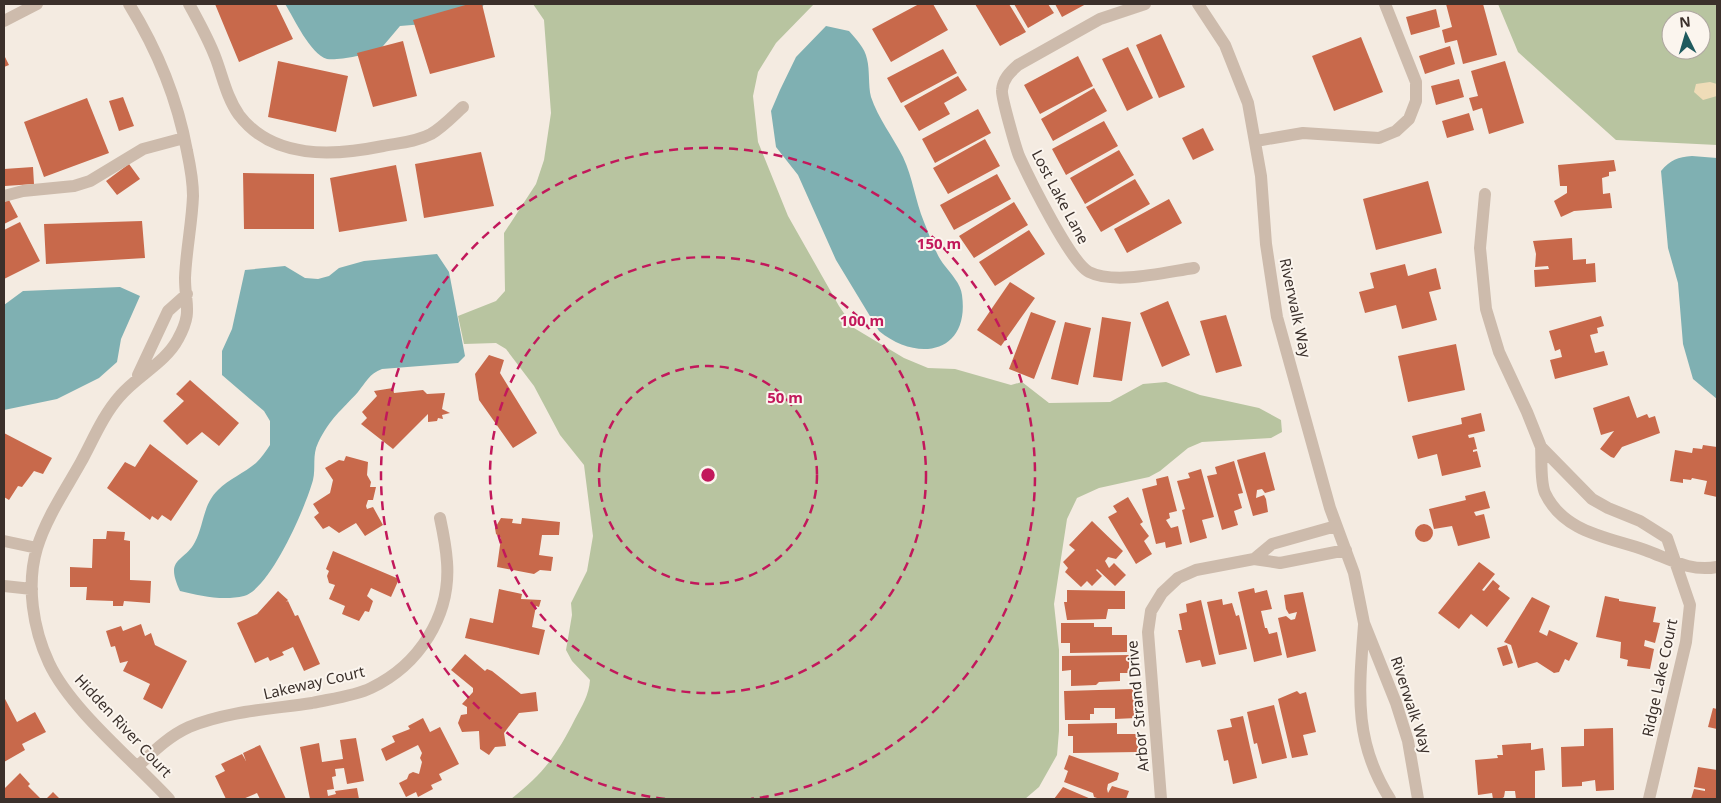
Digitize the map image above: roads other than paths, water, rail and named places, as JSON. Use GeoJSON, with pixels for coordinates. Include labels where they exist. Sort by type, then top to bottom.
{"type":"FeatureCollection","features":[{"type":"Feature","properties":{"kind":"street"},"geometry":{"type":"LineString","coordinates":[[4,21],[37,4]]}},
{"type":"Feature","properties":{"kind":"street","name":"Hidden River Court"},"geometry":{"type":"LineString","coordinates":[[129,4],[145,30],[167,75],[184,138],[193,194],[185,278],[189,316],[178,341],[165,357],[137,377],[118,398],[108,413],[37,548],[32,589],[37,627],[49,664],[59,681],[70,697],[169,799]]}},
{"type":"Feature","properties":{"kind":"street"},"geometry":{"type":"LineString","coordinates":[[189,4],[216,58],[229,98],[240,115],[253,129],[269,140],[287,147],[324,154],[340,154],[409,141],[432,133],[463,107]]}},
{"type":"Feature","properties":{"kind":"street","name":"Lost Lake Lane"},"geometry":{"type":"LineString","coordinates":[[1100,19],[1114,4]]}},
{"type":"Feature","properties":{"kind":"street","name":"Lost Lake Lane"},"geometry":{"type":"LineString","coordinates":[[1145,4],[1100,19],[1018,65],[1007,76],[1002,90],[1003,98],[1018,153],[1073,255],[1086,271],[1095,275],[1118,278],[1194,268]]}},
{"type":"Feature","properties":{"kind":"street","name":"Riverwalk Way"},"geometry":{"type":"LineString","coordinates":[[1198,4],[1234,64],[1248,103],[1256,142],[1266,244],[1275,308],[1336,526],[1359,590],[1364,623],[1359,715],[1369,758],[1390,799]]}},
{"type":"Feature","properties":{"kind":"street"},"geometry":{"type":"LineString","coordinates":[[1256,142],[1303,132],[1379,138],[1396,131],[1409,119],[1416,101],[1416,82],[1385,4]]}},
{"type":"Feature","properties":{"kind":"street"},"geometry":{"type":"LineString","coordinates":[[4,196],[23,191],[74,186],[90,181],[143,149],[184,138]]}},
{"type":"Feature","properties":{"kind":"street","name":"Ridge Lake Court"},"geometry":{"type":"LineString","coordinates":[[1485,194],[1480,248],[1486,309],[1499,352],[1541,447],[1544,492],[1564,516],[1590,534],[1644,550],[1677,564],[1703,570],[1717,567]]}},
{"type":"Feature","properties":{"kind":"street","name":"Hidden River Court"},"geometry":{"type":"LineString","coordinates":[[137,377],[168,311],[187,294]]}},
{"type":"Feature","properties":{"kind":"street","name":"Ridge Lake Court"},"geometry":{"type":"LineString","coordinates":[[1541,447],[1592,499],[1640,522],[1667,538],[1690,605],[1689,623],[1649,799]]}},
{"type":"Feature","properties":{"kind":"street","name":"Lakeway Court"},"geometry":{"type":"LineString","coordinates":[[138,766],[174,736],[205,721],[315,702],[369,689],[399,670],[412,659],[432,631],[445,597],[448,564],[440,518]]}},
{"type":"Feature","properties":{"kind":"street","name":"Arbor Strand Drive"},"geometry":{"type":"LineString","coordinates":[[1254,559],[1272,544],[1336,526]]}},
{"type":"Feature","properties":{"kind":"street"},"geometry":{"type":"LineString","coordinates":[[4,541],[37,548]]}},
{"type":"Feature","properties":{"kind":"street","name":"Arbor Strand Drive"},"geometry":{"type":"LineString","coordinates":[[1162,799],[1148,632],[1152,611],[1162,593],[1178,578],[1196,570],[1254,559],[1280,563],[1346,550]]}},
{"type":"Feature","properties":{"kind":"street"},"geometry":{"type":"LineString","coordinates":[[4,586],[32,589]]}},
{"type":"Feature","properties":{"kind":"street","name":"Riverwalk Way"},"geometry":{"type":"LineString","coordinates":[[1364,623],[1396,703],[1408,741],[1418,799]]}},
{"type":"Feature","properties":{"kind":"water"},"geometry":{"type":"Polygon","coordinates":[[[285,4],[484,4],[482,8],[436,23],[400,26],[378,52],[327,59],[321,56],[309,43],[285,4]]]}},
{"type":"Feature","properties":{"kind":"water"},"geometry":{"type":"Polygon","coordinates":[[[826,26],[849,31],[864,51],[868,64],[870,92],[874,105],[906,165],[921,214],[941,261],[958,283],[961,291],[962,315],[958,330],[950,340],[938,347],[925,349],[910,347],[894,341],[879,331],[836,260],[798,175],[776,147],[771,111],[796,57],[826,26]]]}},
{"type":"Feature","properties":{"kind":"water"},"geometry":{"type":"Polygon","coordinates":[[[1692,156],[1717,158],[1717,399],[1693,379],[1683,344],[1678,283],[1668,248],[1661,171],[1675,160],[1692,156]]]}},
{"type":"Feature","properties":{"kind":"water"},"geometry":{"type":"Polygon","coordinates":[[[437,254],[449,272],[465,356],[458,363],[382,369],[368,379],[322,434],[315,452],[313,480],[303,508],[276,563],[254,590],[244,596],[228,598],[180,591],[174,572],[175,566],[195,542],[209,502],[218,490],[256,463],[270,445],[270,421],[264,411],[222,375],[222,351],[232,329],[245,270],[285,266],[305,278],[318,279],[329,276],[339,268],[364,261],[437,254]]]}},
{"type":"Feature","properties":{"kind":"water"},"geometry":{"type":"Polygon","coordinates":[[[120,287],[140,296],[121,339],[117,362],[99,378],[57,399],[4,410],[4,305],[23,291],[120,287]]]}}]}
